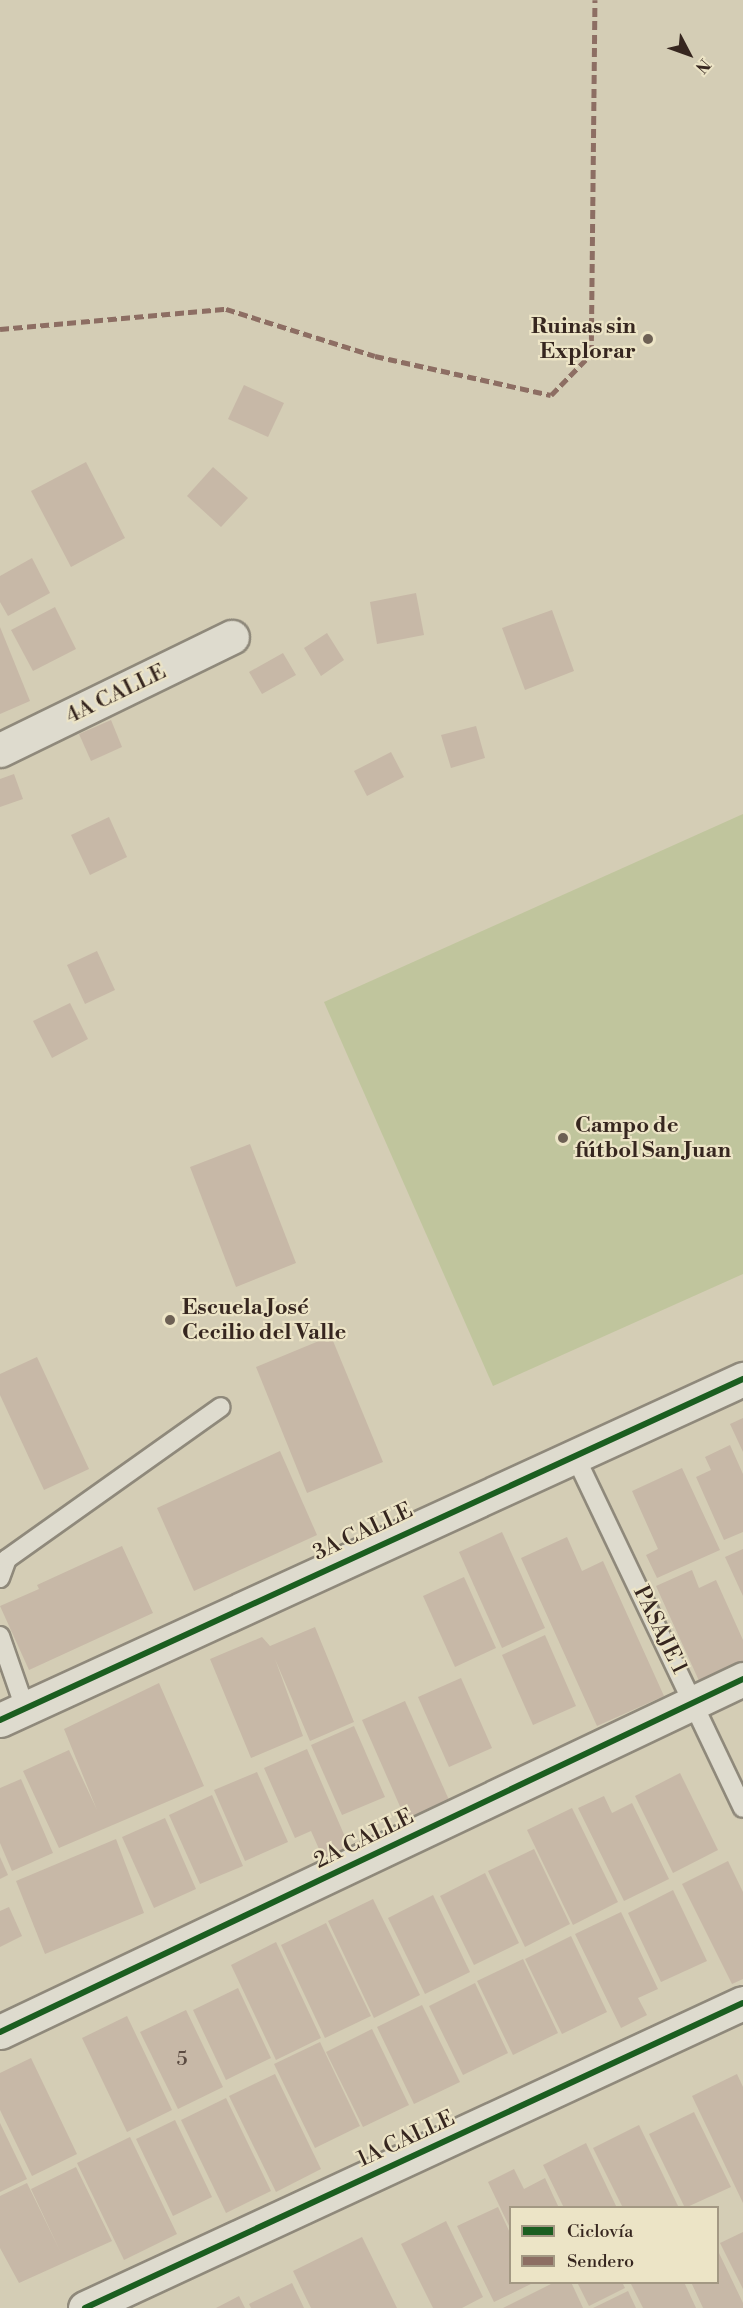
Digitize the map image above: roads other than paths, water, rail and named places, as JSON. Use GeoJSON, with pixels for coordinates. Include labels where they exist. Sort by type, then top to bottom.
{"type":"FeatureCollection","features":[{"type":"Feature","properties":{"kind":"street","name":"4A CALLE"},"geometry":{"type":"LineString","coordinates":[[0,750],[232,637]]}},
{"type":"Feature","properties":{"kind":"street","name":"3A CALLE"},"geometry":{"type":"LineString","coordinates":[[12,1714],[574,1454],[743,1379]]}},
{"type":"Feature","properties":{"kind":"street","name":"2A CALLE"},"geometry":{"type":"LineString","coordinates":[[0,2032],[743,1679]]}},
{"type":"Feature","properties":{"kind":"street","name":"1A CALLE"},"geometry":{"type":"LineString","coordinates":[[85,2308],[743,2003]]}},
{"type":"Feature","properties":{"kind":"lane"},"geometry":{"type":"LineString","coordinates":[[0,1578],[7,1559],[221,1407]]}},
{"type":"Feature","properties":{"kind":"lane","name":"PASAJE 1"},"geometry":{"type":"LineString","coordinates":[[574,1454],[694,1701],[743,1808]]}},
{"type":"Feature","properties":{"kind":"lane"},"geometry":{"type":"LineString","coordinates":[[0,1636],[12,1714]]}},
{"type":"Feature","properties":{"kind":"place","name":"Ruinas sin Explorar"},"geometry":{"type":"Point","coordinates":[648,339]}},
{"type":"Feature","properties":{"kind":"place","name":"Campo de fútbol San Juan"},"geometry":{"type":"Point","coordinates":[563,1138]}},
{"type":"Feature","properties":{"kind":"place","name":"Escuela José Cecilio del Valle"},"geometry":{"type":"Point","coordinates":[170,1320]}}]}
